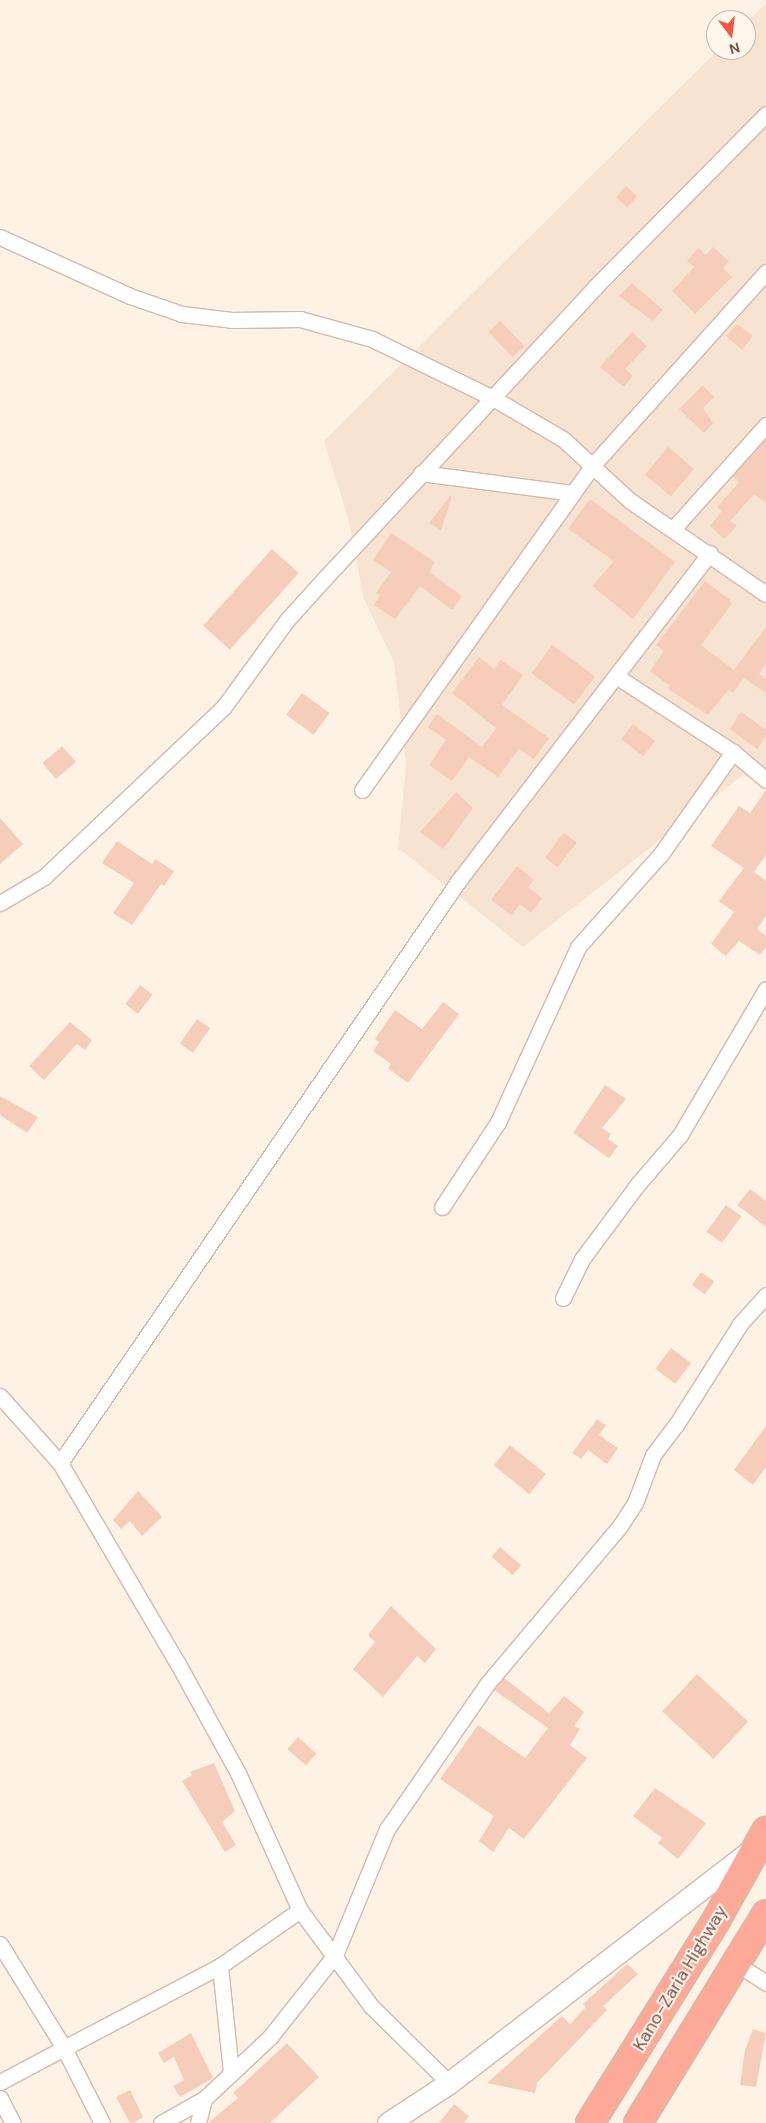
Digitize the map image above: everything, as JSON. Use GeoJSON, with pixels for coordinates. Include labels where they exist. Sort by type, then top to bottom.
{"type":"FeatureCollection","features":[{"type":"Feature","properties":{"kind":"highway","name":"Kano-Zaria Highway"},"geometry":{"type":"LineString","coordinates":[[590,2123],[714,1924],[762,1838]]}},
{"type":"Feature","properties":{"kind":"highway"},"geometry":{"type":"LineString","coordinates":[[638,2123],[766,1914]]}},
{"type":"Feature","properties":{"kind":"street"},"geometry":{"type":"LineString","coordinates":[[0,903],[44,877],[223,708],[287,620],[421,473],[596,286],[766,114]]}},
{"type":"Feature","properties":{"kind":"street"},"geometry":{"type":"LineString","coordinates":[[0,237],[130,296],[182,314],[232,320],[300,318],[372,339],[493,398],[564,439],[629,500],[763,586]]}},
{"type":"Feature","properties":{"kind":"street"},"geometry":{"type":"LineString","coordinates":[[362,790],[592,466],[766,272]]}},
{"type":"Feature","properties":{"kind":"street"},"geometry":{"type":"LineString","coordinates":[[673,529],[766,426]]}},
{"type":"Feature","properties":{"kind":"street"},"geometry":{"type":"LineString","coordinates":[[421,473],[572,493]]}},
{"type":"Feature","properties":{"kind":"street"},"geometry":{"type":"LineString","coordinates":[[60,1463],[459,880],[710,553]]}},
{"type":"Feature","properties":{"kind":"street"},"geometry":{"type":"LineString","coordinates":[[616,676],[733,752],[766,780]]}},
{"type":"Feature","properties":{"kind":"street"},"geometry":{"type":"LineString","coordinates":[[442,1207],[498,1122],[578,947],[661,854],[733,752]]}},
{"type":"Feature","properties":{"kind":"street"},"geometry":{"type":"LineString","coordinates":[[563,1298],[582,1259],[638,1184],[680,1135],[766,989]]}},
{"type":"Feature","properties":{"kind":"street"},"geometry":{"type":"LineString","coordinates":[[161,2123],[204,2099],[270,2037],[335,1955],[388,1829],[487,1684],[620,1526],[635,1502],[652,1455],[676,1426],[740,1324],[766,1294]]}},
{"type":"Feature","properties":{"kind":"street"},"geometry":{"type":"LineString","coordinates":[[0,1396],[60,1463],[238,1773],[300,1910],[392,2029],[449,2083]]}},
{"type":"Feature","properties":{"kind":"street"},"geometry":{"type":"LineString","coordinates":[[388,2123],[449,2083],[762,1838]]}},
{"type":"Feature","properties":{"kind":"street"},"geometry":{"type":"LineString","coordinates":[[0,2082],[220,1966],[300,1910]]}},
{"type":"Feature","properties":{"kind":"street"},"geometry":{"type":"LineString","coordinates":[[0,1944],[64,2048],[102,2123]]}},
{"type":"Feature","properties":{"kind":"street"},"geometry":{"type":"LineString","coordinates":[[737,1964],[766,1982]]}},
{"type":"Feature","properties":{"kind":"street"},"geometry":{"type":"LineString","coordinates":[[220,1966],[231,2073]]}},
{"type":"Feature","properties":{"kind":"street"},"geometry":{"type":"LineString","coordinates":[[0,2098],[13,2123]]}},
{"type":"Feature","properties":{"kind":"street"},"geometry":{"type":"LineString","coordinates":[[198,2123],[204,2099]]}},
{"type":"Feature","properties":{"kind":"shaded area"},"geometry":{"type":"Polygon","coordinates":[[[766,3],[766,783],[743,775],[523,947],[398,848],[406,765],[394,662],[364,599],[348,518],[324,441],[708,60],[756,60],[756,13],[766,3]]]}},
{"type":"Feature","properties":{"kind":"building"},"geometry":{"type":"Polygon","coordinates":[[[626,186],[637,196],[627,207],[616,197],[626,186]]]}},
{"type":"Feature","properties":{"kind":"building"},"geometry":{"type":"Polygon","coordinates":[[[713,247],[729,261],[723,268],[732,277],[695,314],[672,291],[694,267],[687,261],[698,248],[706,255],[713,247]]]}},
{"type":"Feature","properties":{"kind":"building"},"geometry":{"type":"Polygon","coordinates":[[[632,283],[663,310],[653,321],[619,296],[632,283]]]}},
{"type":"Feature","properties":{"kind":"building"},"geometry":{"type":"Polygon","coordinates":[[[500,321],[524,346],[513,357],[488,332],[500,321]]]}},
{"type":"Feature","properties":{"kind":"building"},"geometry":{"type":"Polygon","coordinates":[[[737,324],[753,336],[742,350],[726,336],[737,324]]]}},
{"type":"Feature","properties":{"kind":"building"},"geometry":{"type":"Polygon","coordinates":[[[632,332],[647,346],[625,369],[633,376],[624,387],[600,367],[632,332]]]}},
{"type":"Feature","properties":{"kind":"building"},"geometry":{"type":"Polygon","coordinates":[[[703,385],[714,397],[703,408],[713,423],[704,433],[679,409],[703,385]]]}},
{"type":"Feature","properties":{"kind":"building"},"geometry":{"type":"Polygon","coordinates":[[[766,439],[766,503],[754,494],[730,521],[737,526],[724,539],[710,526],[722,511],[717,507],[739,482],[733,476],[766,439]]]}},
{"type":"Feature","properties":{"kind":"building"},"geometry":{"type":"Polygon","coordinates":[[[668,447],[694,469],[671,496],[645,475],[668,447]]]}},
{"type":"Feature","properties":{"kind":"building"},"geometry":{"type":"Polygon","coordinates":[[[452,496],[441,530],[429,523],[452,496]]]}},
{"type":"Feature","properties":{"kind":"building"},"geometry":{"type":"Polygon","coordinates":[[[590,499],[675,562],[633,619],[592,586],[614,561],[568,529],[590,499]]]}},
{"type":"Feature","properties":{"kind":"building"},"geometry":{"type":"Polygon","coordinates":[[[391,533],[435,562],[429,572],[462,596],[452,610],[420,586],[395,619],[374,605],[380,595],[376,593],[391,572],[373,560],[391,533]]]}},
{"type":"Feature","properties":{"kind":"building"},"geometry":{"type":"Polygon","coordinates":[[[272,549],[299,573],[230,650],[203,626],[272,549]]]}},
{"type":"Feature","properties":{"kind":"building"},"geometry":{"type":"Polygon","coordinates":[[[705,581],[730,600],[731,605],[701,645],[734,670],[766,627],[766,664],[759,674],[766,679],[766,693],[744,678],[733,693],[728,690],[708,715],[668,689],[670,686],[650,671],[664,651],[656,645],[705,581]]]}},
{"type":"Feature","properties":{"kind":"building"},"geometry":{"type":"Polygon","coordinates":[[[552,645],[595,676],[574,704],[531,673],[552,645]]]}},
{"type":"Feature","properties":{"kind":"building"},"geometry":{"type":"Polygon","coordinates":[[[479,657],[494,669],[500,660],[523,675],[502,705],[549,738],[534,759],[519,749],[498,777],[469,757],[452,781],[429,765],[446,740],[428,727],[437,714],[482,747],[496,728],[452,693],[479,657]]]}},
{"type":"Feature","properties":{"kind":"building"},"geometry":{"type":"Polygon","coordinates":[[[302,693],[330,713],[314,735],[286,715],[302,693]]]}},
{"type":"Feature","properties":{"kind":"building"},"geometry":{"type":"Polygon","coordinates":[[[741,712],[766,730],[766,736],[757,749],[730,729],[741,712]]]}},
{"type":"Feature","properties":{"kind":"building"},"geometry":{"type":"Polygon","coordinates":[[[633,724],[655,741],[643,756],[621,739],[633,724]]]}},
{"type":"Feature","properties":{"kind":"building"},"geometry":{"type":"Polygon","coordinates":[[[62,746],[76,762],[56,779],[42,763],[62,746]]]}},
{"type":"Feature","properties":{"kind":"building"},"geometry":{"type":"Polygon","coordinates":[[[766,790],[766,855],[754,872],[766,881],[766,916],[757,929],[766,936],[766,947],[760,955],[739,941],[726,956],[711,944],[734,912],[719,901],[744,868],[711,846],[739,806],[750,813],[766,790]]]}},
{"type":"Feature","properties":{"kind":"building"},"geometry":{"type":"Polygon","coordinates":[[[456,792],[473,808],[443,849],[420,832],[456,792]]]}},
{"type":"Feature","properties":{"kind":"building"},"geometry":{"type":"Polygon","coordinates":[[[0,818],[23,844],[0,864],[0,818]]]}},
{"type":"Feature","properties":{"kind":"building"},"geometry":{"type":"Polygon","coordinates":[[[564,833],[577,843],[558,867],[545,857],[564,833]]]}},
{"type":"Feature","properties":{"kind":"building"},"geometry":{"type":"Polygon","coordinates":[[[117,841],[152,864],[155,859],[174,871],[164,886],[161,884],[132,925],[113,913],[134,883],[102,863],[117,841]]]}},
{"type":"Feature","properties":{"kind":"building"},"geometry":{"type":"Polygon","coordinates":[[[517,866],[534,880],[528,887],[542,898],[531,913],[520,904],[511,915],[491,900],[517,866]]]}},
{"type":"Feature","properties":{"kind":"building"},"geometry":{"type":"Polygon","coordinates":[[[140,985],[153,995],[138,1014],[125,1004],[140,985]]]}},
{"type":"Feature","properties":{"kind":"building"},"geometry":{"type":"Polygon","coordinates":[[[443,1002],[459,1014],[408,1083],[388,1068],[391,1064],[373,1051],[379,1042],[375,1039],[395,1010],[422,1029],[443,1002]]]}},
{"type":"Feature","properties":{"kind":"building"},"geometry":{"type":"Polygon","coordinates":[[[197,1019],[210,1028],[193,1053],[180,1044],[197,1019]]]}},
{"type":"Feature","properties":{"kind":"building"},"geometry":{"type":"Polygon","coordinates":[[[70,1022],[92,1040],[85,1050],[77,1044],[44,1080],[29,1066],[70,1022]]]}},
{"type":"Feature","properties":{"kind":"building"},"geometry":{"type":"Polygon","coordinates":[[[605,1085],[626,1099],[602,1128],[611,1134],[608,1139],[618,1146],[609,1158],[573,1133],[605,1085]]]}},
{"type":"Feature","properties":{"kind":"building"},"geometry":{"type":"Polygon","coordinates":[[[0,1096],[38,1117],[27,1133],[0,1115],[0,1096]]]}},
{"type":"Feature","properties":{"kind":"building"},"geometry":{"type":"Polygon","coordinates":[[[750,1189],[766,1201],[766,1227],[737,1205],[750,1189]]]}},
{"type":"Feature","properties":{"kind":"building"},"geometry":{"type":"Polygon","coordinates":[[[726,1205],[741,1216],[722,1243],[707,1232],[726,1205]]]}},
{"type":"Feature","properties":{"kind":"building"},"geometry":{"type":"Polygon","coordinates":[[[701,1272],[714,1281],[705,1294],[692,1285],[701,1272]]]}},
{"type":"Feature","properties":{"kind":"building"},"geometry":{"type":"Polygon","coordinates":[[[671,1348],[691,1363],[675,1384],[655,1369],[671,1348]]]}},
{"type":"Feature","properties":{"kind":"building"},"geometry":{"type":"Polygon","coordinates":[[[597,1419],[606,1425],[599,1435],[618,1448],[607,1464],[588,1450],[581,1459],[572,1453],[597,1419]]]}},
{"type":"Feature","properties":{"kind":"building"},"geometry":{"type":"Polygon","coordinates":[[[766,1426],[766,1467],[753,1485],[734,1470],[766,1426]]]}},
{"type":"Feature","properties":{"kind":"building"},"geometry":{"type":"Polygon","coordinates":[[[510,1445],[546,1474],[529,1494],[494,1465],[510,1445]]]}},
{"type":"Feature","properties":{"kind":"building"},"geometry":{"type":"Polygon","coordinates":[[[138,1491],[162,1517],[142,1536],[130,1521],[121,1529],[113,1520],[138,1491]]]}},
{"type":"Feature","properties":{"kind":"building"},"geometry":{"type":"Polygon","coordinates":[[[500,1547],[521,1565],[513,1575],[491,1557],[500,1547]]]}},
{"type":"Feature","properties":{"kind":"building"},"geometry":{"type":"Polygon","coordinates":[[[391,1606],[436,1649],[425,1663],[417,1656],[383,1697],[353,1669],[375,1642],[368,1635],[391,1606]]]}},
{"type":"Feature","properties":{"kind":"building"},"geometry":{"type":"Polygon","coordinates":[[[697,1674],[748,1722],[713,1759],[662,1711],[697,1674]]]}},
{"type":"Feature","properties":{"kind":"building"},"geometry":{"type":"Polygon","coordinates":[[[504,1678],[549,1713],[564,1696],[584,1712],[574,1726],[580,1729],[570,1745],[587,1758],[524,1839],[509,1828],[493,1852],[479,1841],[494,1816],[440,1779],[478,1725],[525,1758],[548,1728],[494,1690],[504,1678]]]}},
{"type":"Feature","properties":{"kind":"building"},"geometry":{"type":"Polygon","coordinates":[[[298,1737],[317,1754],[306,1766],[287,1749],[298,1737]]]}},
{"type":"Feature","properties":{"kind":"building"},"geometry":{"type":"Polygon","coordinates":[[[214,1763],[235,1811],[222,1822],[236,1845],[225,1852],[182,1781],[192,1775],[190,1772],[214,1763]]]}},
{"type":"Feature","properties":{"kind":"building"},"geometry":{"type":"Polygon","coordinates":[[[655,1788],[706,1823],[678,1859],[658,1843],[662,1838],[633,1816],[655,1788]]]}},
{"type":"Feature","properties":{"kind":"building"},"geometry":{"type":"Polygon","coordinates":[[[627,1964],[638,1974],[603,2006],[607,2010],[537,2083],[535,2093],[487,2083],[562,2016],[570,2024],[586,2007],[583,2004],[627,1964]]]}},
{"type":"Feature","properties":{"kind":"building"},"geometry":{"type":"Polygon","coordinates":[[[753,2029],[766,2033],[756,2087],[740,2085],[745,2050],[753,2029]]]}},
{"type":"Feature","properties":{"kind":"building"},"geometry":{"type":"Polygon","coordinates":[[[191,2033],[213,2078],[180,2097],[173,2086],[184,2080],[174,2057],[164,2063],[158,2053],[191,2033]]]}},
{"type":"Feature","properties":{"kind":"building"},"geometry":{"type":"Polygon","coordinates":[[[287,2043],[319,2077],[270,2123],[208,2123],[238,2098],[233,2093],[287,2043]]]}},
{"type":"Feature","properties":{"kind":"building"},"geometry":{"type":"Polygon","coordinates":[[[130,2090],[143,2117],[133,2123],[130,2123],[116,2097],[130,2090]]]}},
{"type":"Feature","properties":{"kind":"building"},"geometry":{"type":"Polygon","coordinates":[[[454,2104],[469,2116],[464,2123],[439,2123],[454,2104]]]}}]}
